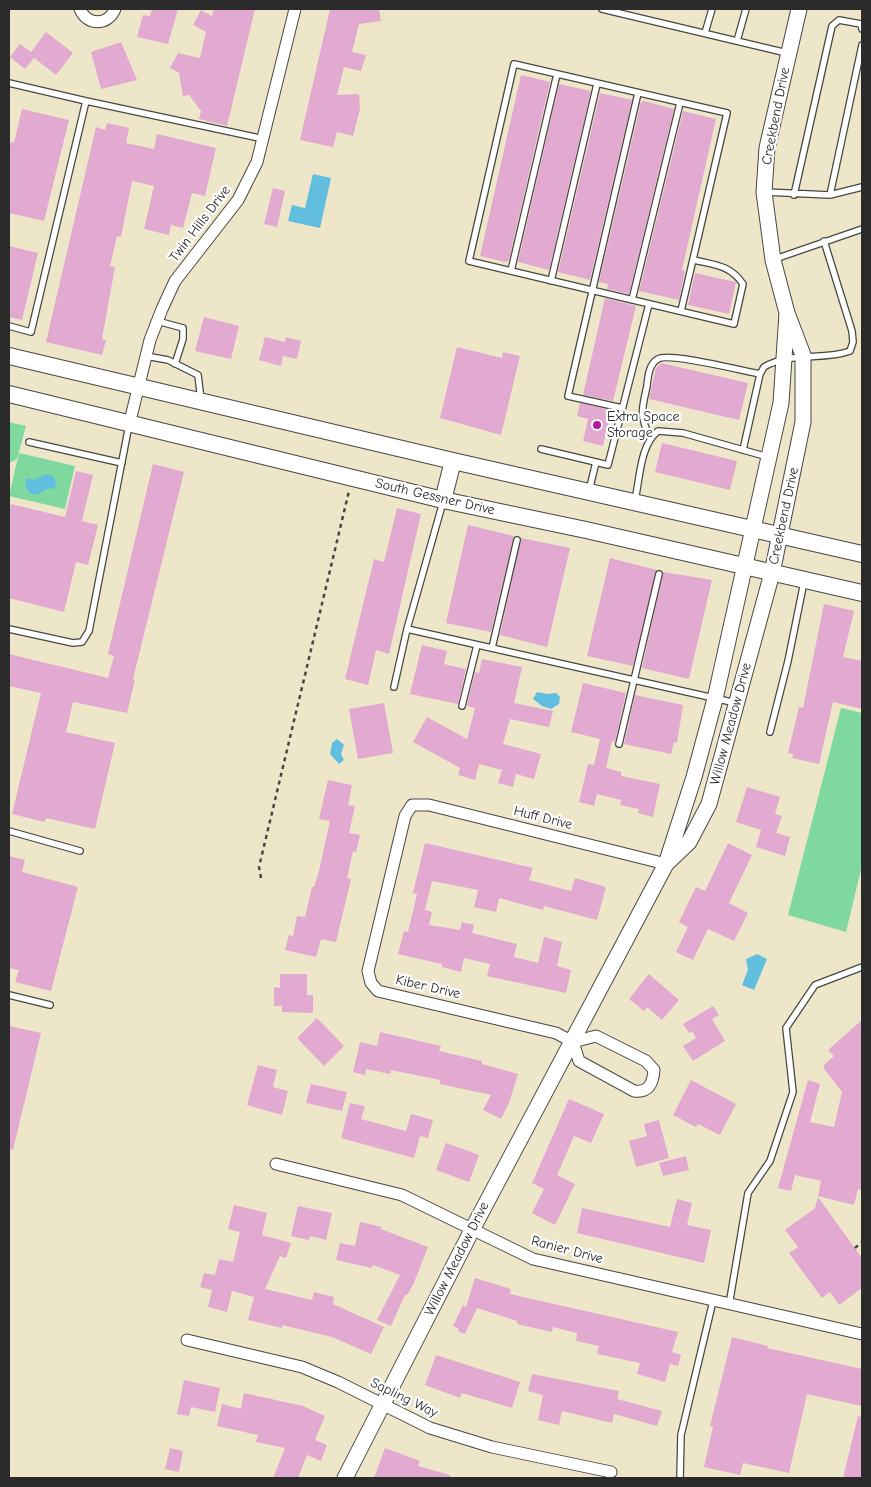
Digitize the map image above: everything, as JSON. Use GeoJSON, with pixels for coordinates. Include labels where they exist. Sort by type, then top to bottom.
{"type":"FeatureCollection","features":[{"type":"Feature","properties":{"kind":"main road"},"geometry":{"type":"LineString","coordinates":[[9,356],[139,385],[453,461],[862,554]]}},
{"type":"Feature","properties":{"kind":"main road","name":"South Gessner Drive"},"geometry":{"type":"LineString","coordinates":[[9,394],[129,425],[443,500],[862,593]]}},
{"type":"Feature","properties":{"kind":"main road"},"geometry":{"type":"LineString","coordinates":[[443,500],[453,461]]}},
{"type":"Feature","properties":{"kind":"street"},"geometry":{"type":"LineString","coordinates":[[80,9],[88,20],[97,22],[108,19],[115,9]]}},
{"type":"Feature","properties":{"kind":"street","name":"Twin Hills Drive"},"geometry":{"type":"LineString","coordinates":[[129,425],[146,356],[157,321],[175,281],[238,200],[257,162],[295,9]]}},
{"type":"Feature","properties":{"kind":"street","name":"Creekbend Drive"},"geometry":{"type":"LineString","coordinates":[[772,572],[803,422],[803,355],[787,313],[773,260],[764,192],[767,148],[799,9]]}},
{"type":"Feature","properties":{"kind":"street","name":"Creekbend Drive"},"geometry":{"type":"LineString","coordinates":[[746,566],[782,403],[787,313]]}},
{"type":"Feature","properties":{"kind":"street","name":"Willow Meadow Drive"},"geometry":{"type":"LineString","coordinates":[[344,1478],[383,1406],[473,1228],[666,864],[694,777],[715,699],[746,566]]}},
{"type":"Feature","properties":{"kind":"street","name":"Willow Meadow Drive"},"geometry":{"type":"LineString","coordinates":[[666,864],[689,842],[709,804],[738,703],[772,572]]}},
{"type":"Feature","properties":{"kind":"street","name":"Huff Drive"},"geometry":{"type":"LineString","coordinates":[[412,805],[430,804],[666,864]]}},
{"type":"Feature","properties":{"kind":"street","name":"Kiber Drive"},"geometry":{"type":"LineString","coordinates":[[412,805],[405,816],[368,971],[371,983],[378,991],[556,1033],[573,1042]]}},
{"type":"Feature","properties":{"kind":"street"},"geometry":{"type":"LineString","coordinates":[[596,1036],[646,1061],[654,1070],[653,1080],[648,1088],[641,1092],[634,1090],[579,1061],[573,1042],[596,1036]]}},
{"type":"Feature","properties":{"kind":"street","name":"Ranier Drive"},"geometry":{"type":"LineString","coordinates":[[276,1164],[402,1195],[473,1228],[501,1245],[533,1259],[862,1334]]}},
{"type":"Feature","properties":{"kind":"street","name":"Sapling Way"},"geometry":{"type":"LineString","coordinates":[[187,1340],[302,1367],[338,1382],[430,1428],[492,1447],[611,1472]]}},
{"type":"Feature","properties":{"kind":"lane"},"geometry":{"type":"LineString","coordinates":[[602,9],[788,53]]}},
{"type":"Feature","properties":{"kind":"lane"},"geometry":{"type":"LineString","coordinates":[[705,33],[712,9]]}},
{"type":"Feature","properties":{"kind":"lane"},"geometry":{"type":"LineString","coordinates":[[737,41],[746,9]]}},
{"type":"Feature","properties":{"kind":"lane"},"geometry":{"type":"LineString","coordinates":[[794,195],[832,26],[840,20],[862,25]]}},
{"type":"Feature","properties":{"kind":"lane"},"geometry":{"type":"LineString","coordinates":[[830,194],[862,45]]}},
{"type":"Feature","properties":{"kind":"lane"},"geometry":{"type":"LineString","coordinates":[[681,312],[727,114],[514,64],[469,261],[592,291],[681,312],[734,324],[743,284],[736,273],[728,268],[694,260]]}},
{"type":"Feature","properties":{"kind":"lane"},"geometry":{"type":"LineString","coordinates":[[510,271],[556,74]]}},
{"type":"Feature","properties":{"kind":"lane"},"geometry":{"type":"LineString","coordinates":[[9,83],[264,140]]}},
{"type":"Feature","properties":{"kind":"lane"},"geometry":{"type":"LineString","coordinates":[[551,281],[597,84]]}},
{"type":"Feature","properties":{"kind":"lane"},"geometry":{"type":"LineString","coordinates":[[622,408],[568,396],[638,93]]}},
{"type":"Feature","properties":{"kind":"lane"},"geometry":{"type":"LineString","coordinates":[[9,326],[32,332],[86,101]]}},
{"type":"Feature","properties":{"kind":"lane"},"geometry":{"type":"LineString","coordinates":[[632,300],[680,103]]}},
{"type":"Feature","properties":{"kind":"lane"},"geometry":{"type":"LineString","coordinates":[[764,192],[794,195],[830,194],[862,187]]}},
{"type":"Feature","properties":{"kind":"lane"},"geometry":{"type":"LineString","coordinates":[[773,260],[862,229]]}},
{"type":"Feature","properties":{"kind":"lane"},"geometry":{"type":"LineString","coordinates":[[743,450],[760,374],[764,367],[803,355],[842,354],[850,351],[853,342],[824,242]]}},
{"type":"Feature","properties":{"kind":"lane"},"geometry":{"type":"LineString","coordinates":[[541,449],[608,465],[649,304]]}},
{"type":"Feature","properties":{"kind":"lane"},"geometry":{"type":"LineString","coordinates":[[157,321],[182,328],[183,339],[175,364]]}},
{"type":"Feature","properties":{"kind":"lane"},"geometry":{"type":"LineString","coordinates":[[146,356],[175,364],[198,375],[201,400]]}},
{"type":"Feature","properties":{"kind":"lane"},"geometry":{"type":"LineString","coordinates":[[635,502],[650,437],[641,417],[650,369],[654,362],[660,357],[676,358],[760,374]]}},
{"type":"Feature","properties":{"kind":"lane"},"geometry":{"type":"LineString","coordinates":[[9,629],[73,643],[82,642],[89,631],[129,425]]}},
{"type":"Feature","properties":{"kind":"lane"},"geometry":{"type":"LineString","coordinates":[[650,437],[658,431],[669,430],[770,457]]}},
{"type":"Feature","properties":{"kind":"lane"},"geometry":{"type":"LineString","coordinates":[[29,442],[122,463]]}},
{"type":"Feature","properties":{"kind":"lane"},"geometry":{"type":"LineString","coordinates":[[589,491],[596,462]]}},
{"type":"Feature","properties":{"kind":"lane"},"geometry":{"type":"LineString","coordinates":[[394,687],[407,629],[443,500]]}},
{"type":"Feature","properties":{"kind":"lane"},"geometry":{"type":"LineString","coordinates":[[492,648],[517,540]]}},
{"type":"Feature","properties":{"kind":"lane"},"geometry":{"type":"LineString","coordinates":[[620,744],[659,574]]}},
{"type":"Feature","properties":{"kind":"lane"},"geometry":{"type":"LineString","coordinates":[[770,732],[788,661],[804,580]]}},
{"type":"Feature","properties":{"kind":"lane"},"geometry":{"type":"LineString","coordinates":[[407,629],[738,703]]}},
{"type":"Feature","properties":{"kind":"lane"},"geometry":{"type":"LineString","coordinates":[[462,706],[477,645]]}},
{"type":"Feature","properties":{"kind":"lane"},"geometry":{"type":"LineString","coordinates":[[9,832],[80,851]]}},
{"type":"Feature","properties":{"kind":"lane"},"geometry":{"type":"LineString","coordinates":[[729,1305],[748,1193],[770,1160],[794,1092],[786,1028],[815,985],[862,967]]}},
{"type":"Feature","properties":{"kind":"lane"},"geometry":{"type":"LineString","coordinates":[[9,995],[50,1005]]}},
{"type":"Feature","properties":{"kind":"lane"},"geometry":{"type":"LineString","coordinates":[[680,1478],[681,1435],[713,1301]]}},
{"type":"Feature","properties":{"kind":"path"},"geometry":{"type":"LineString","coordinates":[[261,878],[259,868],[352,478]]}},
{"type":"Feature","properties":{"kind":"path"},"geometry":{"type":"LineString","coordinates":[[855,1248],[862,1242]]}},
{"type":"Feature","properties":{"kind":"green space"},"geometry":{"type":"Polygon","coordinates":[[[9,422],[26,426],[17,459],[9,463],[9,422]]]}},
{"type":"Feature","properties":{"kind":"green space"},"geometry":{"type":"Polygon","coordinates":[[[19,453],[75,466],[65,509],[9,496],[19,453]]]}},
{"type":"Feature","properties":{"kind":"green space"},"geometry":{"type":"Polygon","coordinates":[[[841,708],[862,713],[862,865],[846,932],[788,915],[841,708]]]}},
{"type":"Feature","properties":{"kind":"water"},"geometry":{"type":"Polygon","coordinates":[[[313,174],[331,178],[320,228],[288,221],[292,205],[305,208],[313,174]]]}},
{"type":"Feature","properties":{"kind":"water"},"geometry":{"type":"Polygon","coordinates":[[[45,474],[52,476],[56,481],[55,489],[48,488],[37,495],[30,493],[25,487],[27,478],[35,480],[45,474]]]}},
{"type":"Feature","properties":{"kind":"water"},"geometry":{"type":"Polygon","coordinates":[[[537,692],[556,693],[560,697],[559,704],[551,709],[542,706],[533,699],[537,692]]]}},
{"type":"Feature","properties":{"kind":"water"},"geometry":{"type":"Polygon","coordinates":[[[337,739],[344,745],[341,754],[344,760],[339,764],[330,754],[332,743],[337,739]]]}},
{"type":"Feature","properties":{"kind":"water"},"geometry":{"type":"Polygon","coordinates":[[[757,954],[767,959],[754,990],[742,985],[748,970],[746,959],[757,954]]]}},
{"type":"Feature","properties":{"kind":"building"},"geometry":{"type":"Polygon","coordinates":[[[152,9],[178,9],[168,44],[137,37],[143,15],[150,16],[152,9]]]}},
{"type":"Feature","properties":{"kind":"building"},"geometry":{"type":"Polygon","coordinates":[[[214,9],[255,9],[227,126],[199,119],[201,111],[189,95],[183,96],[179,73],[170,68],[178,53],[200,58],[206,32],[193,25],[201,10],[212,16],[214,9]]]}},
{"type":"Feature","properties":{"kind":"building"},"geometry":{"type":"Polygon","coordinates":[[[330,9],[379,9],[381,21],[359,24],[352,52],[366,55],[361,71],[344,67],[337,95],[359,94],[360,109],[353,136],[337,132],[333,147],[300,140],[330,9]]]}},
{"type":"Feature","properties":{"kind":"building"},"geometry":{"type":"Polygon","coordinates":[[[46,32],[73,53],[56,75],[34,58],[25,69],[10,57],[20,44],[31,52],[46,32]]]}},
{"type":"Feature","properties":{"kind":"building"},"geometry":{"type":"Polygon","coordinates":[[[121,42],[137,80],[101,89],[91,52],[121,42]]]}},
{"type":"Feature","properties":{"kind":"building"},"geometry":{"type":"Polygon","coordinates":[[[521,75],[550,82],[509,260],[506,262],[480,256],[521,75]]]}},
{"type":"Feature","properties":{"kind":"building"},"geometry":{"type":"Polygon","coordinates":[[[559,84],[591,91],[549,270],[518,262],[559,84]]]}},
{"type":"Feature","properties":{"kind":"building"},"geometry":{"type":"Polygon","coordinates":[[[600,93],[632,100],[590,280],[558,272],[600,93]]]}},
{"type":"Feature","properties":{"kind":"building"},"geometry":{"type":"Polygon","coordinates":[[[644,101],[674,109],[629,294],[607,289],[608,284],[599,282],[641,102],[644,101]]]}},
{"type":"Feature","properties":{"kind":"building"},"geometry":{"type":"Polygon","coordinates":[[[22,109],[69,120],[44,221],[9,213],[9,150],[11,142],[14,143],[22,109]]]}},
{"type":"Feature","properties":{"kind":"building"},"geometry":{"type":"Polygon","coordinates":[[[683,111],[716,119],[682,270],[685,271],[679,300],[639,291],[683,111]]]}},
{"type":"Feature","properties":{"kind":"building"},"geometry":{"type":"Polygon","coordinates":[[[107,123],[129,128],[126,143],[154,149],[157,134],[216,148],[205,196],[192,193],[183,228],[171,225],[169,235],[144,229],[154,186],[132,181],[121,237],[117,236],[110,266],[115,267],[102,339],[106,340],[102,355],[46,342],[96,127],[105,130],[107,123]]]}},
{"type":"Feature","properties":{"kind":"building"},"geometry":{"type":"Polygon","coordinates":[[[273,188],[285,191],[277,227],[264,224],[273,188]]]}},
{"type":"Feature","properties":{"kind":"building"},"geometry":{"type":"Polygon","coordinates":[[[9,246],[38,253],[22,320],[9,317],[9,246]]]}},
{"type":"Feature","properties":{"kind":"building"},"geometry":{"type":"Polygon","coordinates":[[[695,273],[736,282],[729,314],[688,305],[695,273]]]}},
{"type":"Feature","properties":{"kind":"building"},"geometry":{"type":"Polygon","coordinates":[[[605,298],[636,306],[613,401],[583,395],[605,298]]]}},
{"type":"Feature","properties":{"kind":"building"},"geometry":{"type":"Polygon","coordinates":[[[204,317],[239,326],[231,359],[195,351],[204,317]]]}},
{"type":"Feature","properties":{"kind":"building"},"geometry":{"type":"Polygon","coordinates":[[[265,337],[285,342],[286,337],[301,341],[297,359],[283,356],[281,366],[259,360],[265,337]]]}},
{"type":"Feature","properties":{"kind":"building"},"geometry":{"type":"Polygon","coordinates":[[[457,347],[502,358],[503,352],[520,356],[501,435],[440,418],[457,347]]]}},
{"type":"Feature","properties":{"kind":"building"},"geometry":{"type":"Polygon","coordinates":[[[661,363],[748,383],[739,420],[649,399],[656,368],[661,363]]]}},
{"type":"Feature","properties":{"kind":"building","name":"Extra Space Storage"},"geometry":{"type":"Polygon","coordinates":[[[580,403],[611,410],[603,446],[583,441],[588,419],[577,416],[580,403]]]}},
{"type":"Feature","properties":{"kind":"building"},"geometry":{"type":"Polygon","coordinates":[[[662,443],[737,461],[730,490],[655,472],[662,443]]]}},
{"type":"Feature","properties":{"kind":"building"},"geometry":{"type":"Polygon","coordinates":[[[153,464],[184,472],[133,679],[135,680],[127,713],[73,702],[66,732],[115,743],[95,829],[46,818],[45,822],[12,814],[41,693],[9,686],[9,654],[108,678],[114,656],[108,654],[153,464]]]}},
{"type":"Feature","properties":{"kind":"building"},"geometry":{"type":"Polygon","coordinates":[[[76,471],[93,475],[82,521],[98,525],[88,565],[76,562],[64,612],[9,598],[9,514],[11,504],[65,517],[76,471]]]}},
{"type":"Feature","properties":{"kind":"building"},"geometry":{"type":"Polygon","coordinates":[[[397,508],[421,514],[389,654],[376,650],[368,685],[345,679],[374,559],[384,562],[397,508]]]}},
{"type":"Feature","properties":{"kind":"building"},"geometry":{"type":"Polygon","coordinates":[[[468,525],[514,536],[491,632],[446,623],[468,525]]]}},
{"type":"Feature","properties":{"kind":"building"},"geometry":{"type":"Polygon","coordinates":[[[521,538],[570,548],[547,647],[500,635],[521,538]]]}},
{"type":"Feature","properties":{"kind":"building"},"geometry":{"type":"Polygon","coordinates":[[[610,558],[657,570],[633,666],[587,656],[610,558]]]}},
{"type":"Feature","properties":{"kind":"building"},"geometry":{"type":"Polygon","coordinates":[[[663,572],[712,580],[689,679],[642,668],[663,572]]]}},
{"type":"Feature","properties":{"kind":"building"},"geometry":{"type":"Polygon","coordinates":[[[824,604],[854,611],[843,657],[862,661],[862,709],[833,702],[819,764],[792,758],[793,754],[788,753],[799,707],[803,708],[824,604]]]}},
{"type":"Feature","properties":{"kind":"building"},"geometry":{"type":"Polygon","coordinates":[[[422,645],[447,651],[444,664],[466,669],[458,704],[410,694],[422,645]]]}},
{"type":"Feature","properties":{"kind":"building"},"geometry":{"type":"Polygon","coordinates":[[[482,659],[522,667],[514,703],[553,711],[549,727],[510,719],[503,744],[541,754],[534,779],[516,774],[513,787],[498,783],[502,770],[479,764],[475,780],[458,775],[460,768],[413,742],[427,717],[467,739],[475,708],[467,706],[475,672],[479,673],[482,659]]]}},
{"type":"Feature","properties":{"kind":"building"},"geometry":{"type":"Polygon","coordinates":[[[583,683],[626,693],[615,742],[612,741],[606,768],[621,772],[621,776],[660,784],[653,817],[638,813],[639,809],[620,805],[621,800],[597,794],[594,806],[579,802],[588,764],[594,765],[600,739],[571,732],[583,683]]]}},
{"type":"Feature","properties":{"kind":"building"},"geometry":{"type":"Polygon","coordinates":[[[635,695],[683,705],[677,743],[674,742],[671,754],[624,744],[635,695]]]}},
{"type":"Feature","properties":{"kind":"building"},"geometry":{"type":"Polygon","coordinates":[[[384,703],[393,753],[358,759],[349,709],[384,703]]]}},
{"type":"Feature","properties":{"kind":"building"},"geometry":{"type":"Polygon","coordinates":[[[328,780],[352,785],[348,805],[355,806],[349,833],[360,835],[356,852],[353,851],[347,878],[351,879],[336,942],[321,939],[316,957],[285,950],[289,935],[293,936],[297,916],[305,917],[312,887],[314,887],[319,871],[330,821],[319,819],[328,780]]]}},
{"type":"Feature","properties":{"kind":"building"},"geometry":{"type":"Polygon","coordinates":[[[747,787],[780,797],[775,814],[782,816],[776,833],[790,837],[785,856],[756,847],[761,830],[736,822],[747,787]]]}},
{"type":"Feature","properties":{"kind":"building"},"geometry":{"type":"Polygon","coordinates":[[[425,843],[533,868],[529,880],[571,891],[575,878],[606,887],[597,920],[544,906],[543,910],[499,898],[496,912],[474,907],[478,890],[432,881],[425,910],[432,912],[429,925],[460,930],[462,922],[474,925],[472,933],[517,944],[514,957],[538,963],[544,937],[562,942],[557,966],[571,970],[566,993],[487,976],[490,964],[464,958],[461,972],[442,967],[442,964],[398,954],[404,931],[408,932],[417,894],[413,893],[425,843]]]}},
{"type":"Feature","properties":{"kind":"building"},"geometry":{"type":"Polygon","coordinates":[[[728,843],[752,855],[729,903],[748,913],[734,941],[708,929],[693,960],[676,952],[688,927],[679,922],[696,887],[705,891],[728,843]]]}},
{"type":"Feature","properties":{"kind":"building"},"geometry":{"type":"Polygon","coordinates":[[[9,856],[25,860],[22,872],[78,887],[51,991],[15,982],[19,970],[9,968],[9,856]]]}},
{"type":"Feature","properties":{"kind":"building"},"geometry":{"type":"Polygon","coordinates":[[[280,974],[307,974],[307,995],[313,995],[313,1013],[282,1012],[282,1006],[274,1006],[274,987],[280,988],[280,974]]]}},
{"type":"Feature","properties":{"kind":"building"},"geometry":{"type":"Polygon","coordinates":[[[649,974],[679,1000],[662,1020],[647,1007],[644,1011],[629,999],[649,974]]]}},
{"type":"Feature","properties":{"kind":"building"},"geometry":{"type":"Polygon","coordinates":[[[713,1006],[719,1015],[712,1019],[725,1041],[693,1061],[683,1046],[696,1038],[692,1031],[689,1033],[683,1024],[713,1006]]]}},
{"type":"Feature","properties":{"kind":"building"},"geometry":{"type":"Polygon","coordinates":[[[317,1018],[344,1046],[324,1066],[297,1038],[317,1018]]]}},
{"type":"Feature","properties":{"kind":"building"},"geometry":{"type":"Polygon","coordinates":[[[862,1020],[862,1190],[858,1189],[854,1205],[818,1196],[821,1181],[795,1175],[791,1191],[778,1188],[808,1080],[820,1084],[810,1122],[834,1127],[842,1092],[824,1069],[824,1065],[834,1056],[828,1050],[862,1020]]]}},
{"type":"Feature","properties":{"kind":"building"},"geometry":{"type":"Polygon","coordinates":[[[9,1026],[41,1033],[13,1150],[9,1149],[9,1026]]]}},
{"type":"Feature","properties":{"kind":"building"},"geometry":{"type":"Polygon","coordinates":[[[380,1032],[441,1046],[439,1051],[482,1061],[482,1064],[518,1074],[509,1103],[501,1119],[483,1110],[491,1095],[440,1084],[440,1080],[391,1070],[390,1074],[366,1069],[365,1075],[353,1072],[360,1042],[377,1046],[380,1032]]]}},
{"type":"Feature","properties":{"kind":"building"},"geometry":{"type":"Polygon","coordinates":[[[258,1065],[277,1070],[273,1087],[288,1091],[282,1115],[247,1105],[258,1065]]]}},
{"type":"Feature","properties":{"kind":"building"},"geometry":{"type":"Polygon","coordinates":[[[691,1080],[736,1104],[720,1135],[698,1124],[696,1127],[673,1115],[691,1080]]]}},
{"type":"Feature","properties":{"kind":"building"},"geometry":{"type":"Polygon","coordinates":[[[311,1084],[347,1092],[342,1111],[306,1103],[311,1084]]]}},
{"type":"Feature","properties":{"kind":"building"},"geometry":{"type":"Polygon","coordinates":[[[569,1099],[604,1114],[591,1143],[574,1136],[557,1175],[575,1184],[555,1225],[532,1213],[544,1189],[532,1183],[569,1099]]]}},
{"type":"Feature","properties":{"kind":"building"},"geometry":{"type":"Polygon","coordinates":[[[350,1103],[365,1106],[361,1119],[406,1131],[411,1114],[433,1120],[428,1138],[420,1136],[414,1158],[341,1138],[350,1103]]]}},
{"type":"Feature","properties":{"kind":"building"},"geometry":{"type":"Polygon","coordinates":[[[659,1120],[669,1158],[636,1167],[629,1141],[647,1136],[644,1124],[659,1120]]]}},
{"type":"Feature","properties":{"kind":"building"},"geometry":{"type":"Polygon","coordinates":[[[446,1143],[479,1155],[469,1182],[436,1170],[446,1143]]]}},
{"type":"Feature","properties":{"kind":"building"},"geometry":{"type":"Polygon","coordinates":[[[686,1156],[689,1170],[663,1176],[659,1163],[686,1156]]]}},
{"type":"Feature","properties":{"kind":"building"},"geometry":{"type":"Polygon","coordinates":[[[818,1197],[862,1258],[862,1288],[839,1305],[830,1292],[822,1298],[789,1253],[798,1247],[785,1230],[815,1208],[818,1197]]]}},
{"type":"Feature","properties":{"kind":"building"},"geometry":{"type":"Polygon","coordinates":[[[677,1199],[692,1203],[687,1225],[711,1230],[704,1263],[577,1233],[582,1208],[670,1227],[677,1199]]]}},
{"type":"Feature","properties":{"kind":"building"},"geometry":{"type":"Polygon","coordinates":[[[234,1205],[267,1213],[262,1235],[291,1243],[286,1258],[280,1256],[265,1289],[312,1300],[314,1292],[334,1297],[333,1304],[384,1327],[371,1354],[332,1337],[282,1325],[282,1328],[248,1320],[254,1297],[232,1291],[227,1312],[208,1307],[212,1290],[200,1287],[204,1273],[215,1275],[219,1259],[233,1262],[240,1232],[228,1229],[234,1205]]]}},
{"type":"Feature","properties":{"kind":"building"},"geometry":{"type":"Polygon","coordinates":[[[298,1206],[332,1213],[326,1240],[310,1236],[309,1240],[291,1236],[298,1206]]]}},
{"type":"Feature","properties":{"kind":"building"},"geometry":{"type":"Polygon","coordinates":[[[360,1222],[382,1227],[381,1229],[428,1247],[413,1285],[407,1295],[405,1295],[391,1326],[377,1320],[400,1275],[373,1265],[372,1268],[336,1260],[340,1243],[355,1246],[360,1222]]]}},
{"type":"Feature","properties":{"kind":"building"},"geometry":{"type":"Polygon","coordinates":[[[475,1278],[511,1289],[510,1294],[678,1332],[672,1352],[681,1355],[678,1366],[670,1364],[665,1382],[637,1374],[640,1363],[597,1354],[599,1346],[576,1341],[577,1333],[553,1327],[552,1332],[517,1324],[517,1321],[477,1308],[465,1334],[458,1331],[459,1329],[453,1326],[463,1305],[466,1307],[475,1278]]]}},
{"type":"Feature","properties":{"kind":"building"},"geometry":{"type":"Polygon","coordinates":[[[732,1337],[768,1346],[767,1348],[862,1369],[862,1406],[807,1394],[789,1473],[743,1463],[740,1475],[704,1467],[713,1427],[710,1426],[732,1337]]]}},
{"type":"Feature","properties":{"kind":"building"},"geometry":{"type":"Polygon","coordinates":[[[436,1355],[520,1382],[512,1408],[462,1393],[460,1398],[425,1385],[436,1355]]]}},
{"type":"Feature","properties":{"kind":"building"},"geometry":{"type":"Polygon","coordinates":[[[532,1374],[619,1391],[617,1399],[662,1411],[657,1426],[614,1414],[612,1423],[562,1411],[559,1425],[538,1420],[543,1395],[528,1391],[532,1374]]]}},
{"type":"Feature","properties":{"kind":"building"},"geometry":{"type":"Polygon","coordinates":[[[184,1380],[220,1388],[215,1412],[191,1407],[189,1416],[177,1414],[184,1380]]]}},
{"type":"Feature","properties":{"kind":"building"},"geometry":{"type":"Polygon","coordinates":[[[244,1393],[303,1406],[325,1416],[315,1440],[327,1445],[321,1461],[307,1455],[298,1478],[273,1478],[285,1448],[256,1442],[258,1435],[217,1426],[222,1404],[241,1409],[244,1393]]]}},
{"type":"Feature","properties":{"kind":"building"},"geometry":{"type":"Polygon","coordinates":[[[858,1416],[862,1417],[862,1478],[843,1478],[858,1416]]]}},
{"type":"Feature","properties":{"kind":"building"},"geometry":{"type":"Polygon","coordinates":[[[170,1448],[183,1451],[179,1472],[165,1469],[170,1448]]]}},
{"type":"Feature","properties":{"kind":"building"},"geometry":{"type":"Polygon","coordinates":[[[385,1448],[420,1461],[418,1466],[450,1475],[450,1478],[374,1478],[385,1448]]]}},
{"type":"Feature","properties":{"kind":"place","name":"Extra Space Storage"},"geometry":{"type":"Point","coordinates":[597,425]}}]}
